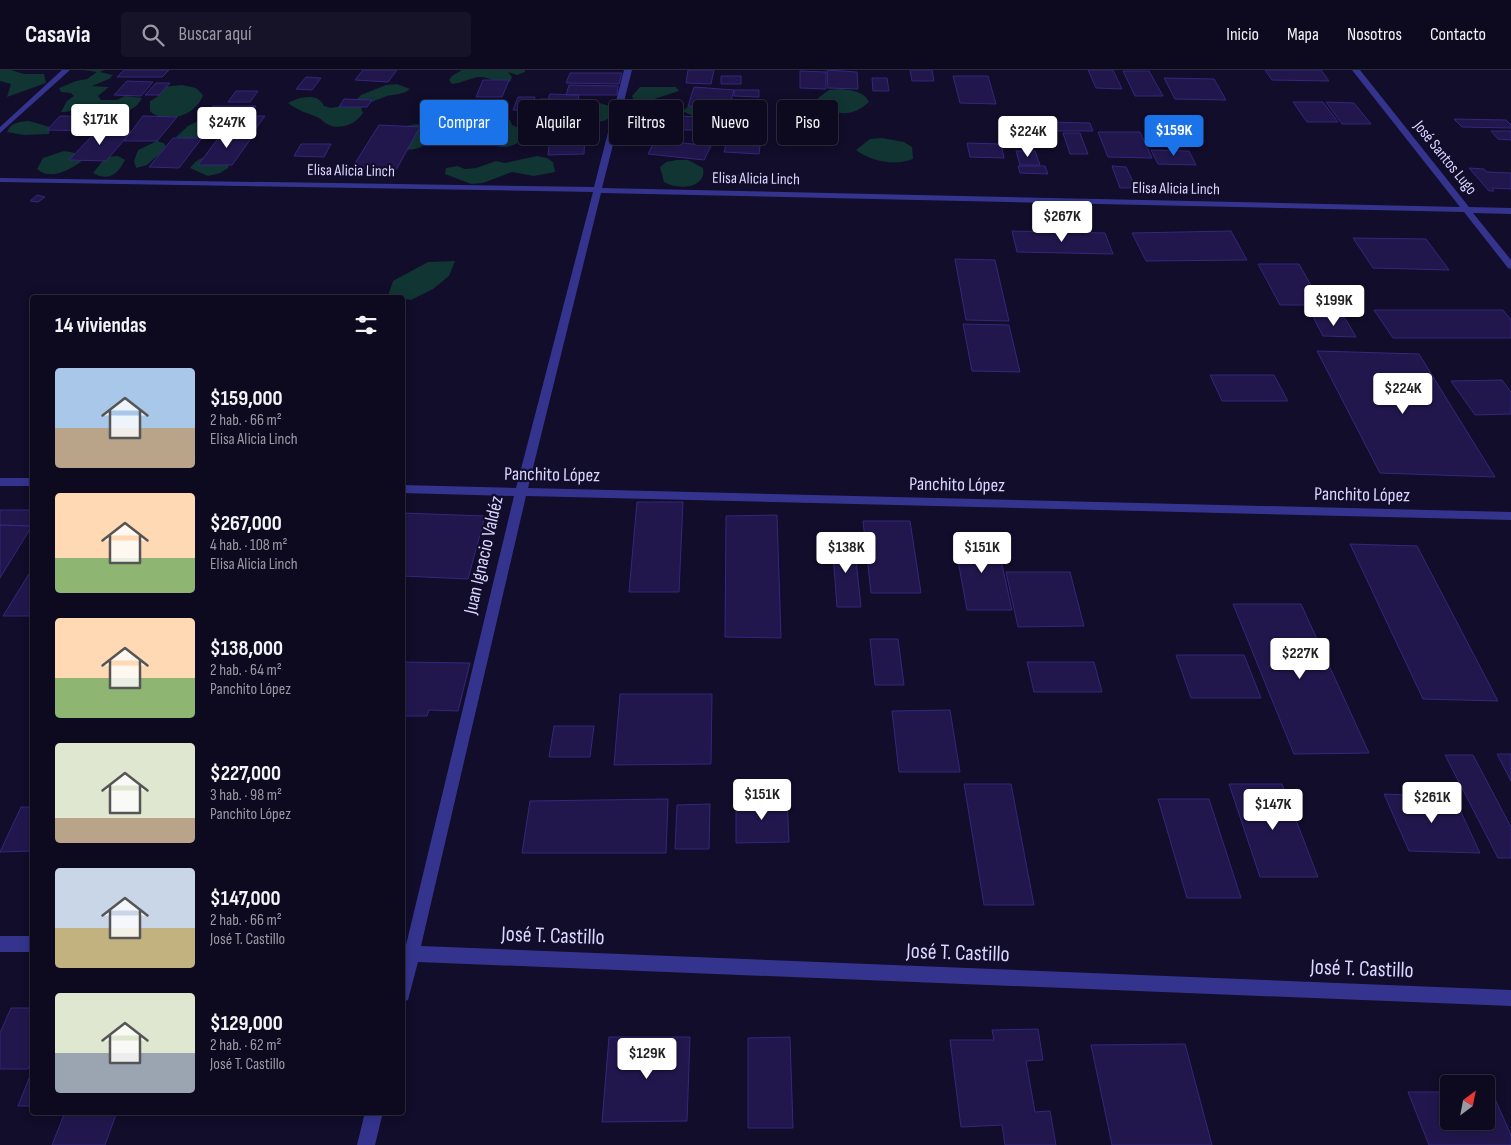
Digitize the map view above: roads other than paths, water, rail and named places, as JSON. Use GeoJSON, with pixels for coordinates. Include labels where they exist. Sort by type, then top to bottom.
{"type":"FeatureCollection","features":[{"type":"Feature","properties":{"kind":"street"},"geometry":{"type":"LineString","coordinates":[[0,131],[66,70]]}},
{"type":"Feature","properties":{"kind":"street","name":"Juan Ignacio Valdéz"},"geometry":{"type":"LineString","coordinates":[[405,969],[407,953],[521,492],[628,70]]}},
{"type":"Feature","properties":{"kind":"street","name":"José Santos Lugo"},"geometry":{"type":"LineString","coordinates":[[1356,70],[1511,266]]}},
{"type":"Feature","properties":{"kind":"street","name":"Elisa Alicia Linch"},"geometry":{"type":"LineString","coordinates":[[0,180],[598,190],[1511,212]]}},
{"type":"Feature","properties":{"kind":"street"},"geometry":{"type":"LineString","coordinates":[[0,482],[30,482]]}},
{"type":"Feature","properties":{"kind":"street","name":"Panchito López"},"geometry":{"type":"LineString","coordinates":[[405,490],[1511,516]]}},
{"type":"Feature","properties":{"kind":"street"},"geometry":{"type":"LineString","coordinates":[[0,944],[30,944]]}},
{"type":"Feature","properties":{"kind":"street","name":"José T. Castillo"},"geometry":{"type":"LineString","coordinates":[[407,953],[1511,998]]}},
{"type":"Feature","properties":{"kind":"street"},"geometry":{"type":"LineString","coordinates":[[366,1145],[373,1115]]}}]}
